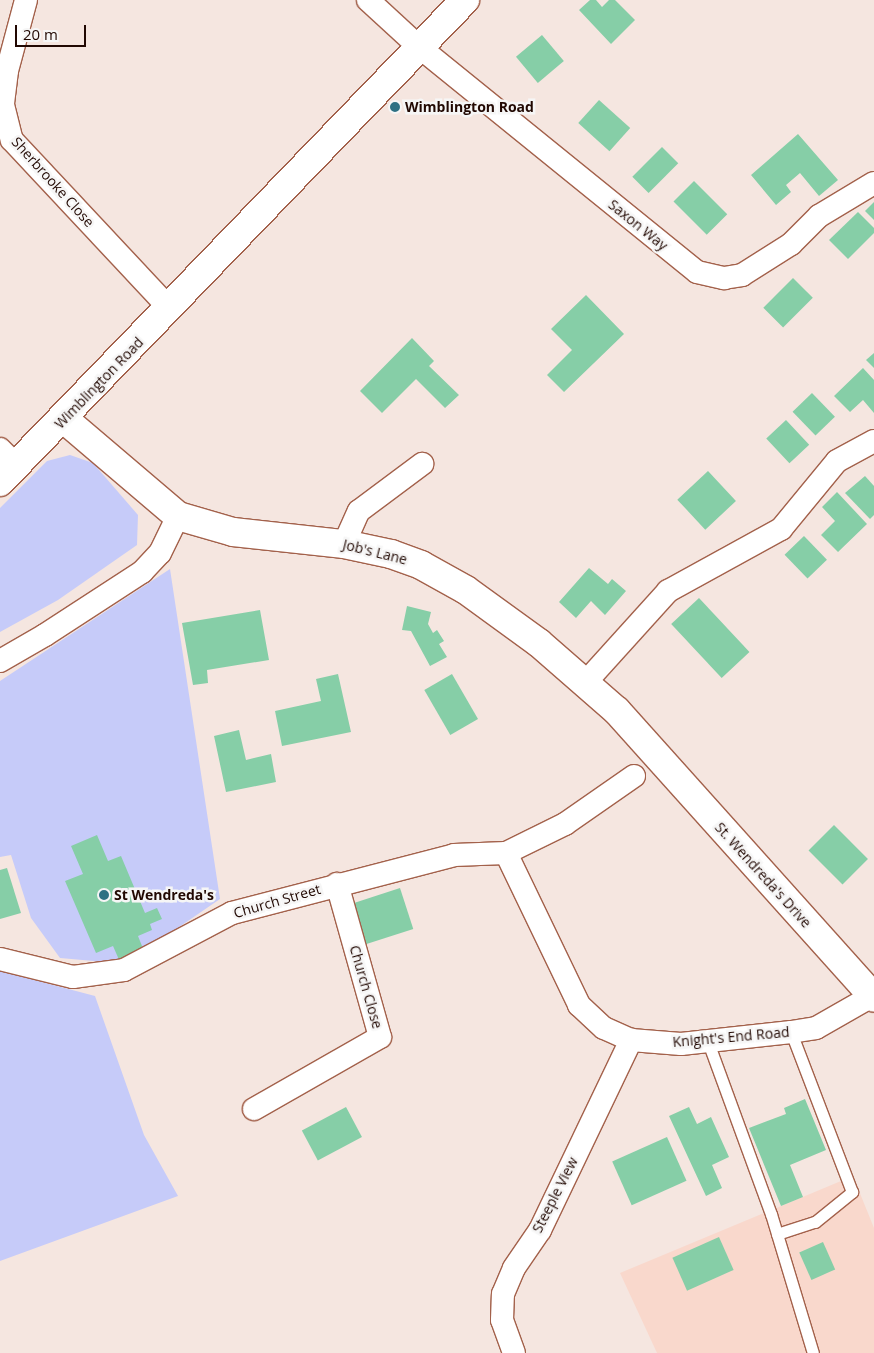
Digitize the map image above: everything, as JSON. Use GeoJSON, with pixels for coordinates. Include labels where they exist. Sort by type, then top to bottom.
{"type":"FeatureCollection","features":[{"type":"Feature","properties":{"kind":"street","name":"Sherbrooke Close"},"geometry":{"type":"LineString","coordinates":[[26,0],[7,71],[3,105],[12,140],[170,309]]}},
{"type":"Feature","properties":{"kind":"street","name":"Saxon Way"},"geometry":{"type":"LineString","coordinates":[[368,0],[418,46],[697,272],[724,278],[742,275],[791,244],[820,216],[874,183]]}},
{"type":"Feature","properties":{"kind":"street","name":"Wimblington Road"},"geometry":{"type":"LineString","coordinates":[[6,466],[64,419],[418,46],[465,0]]}},
{"type":"Feature","properties":{"kind":"street","name":"Job's Lane"},"geometry":{"type":"LineString","coordinates":[[64,419],[178,516],[233,532],[344,544],[391,554],[421,564],[466,590],[539,643],[585,683],[656,752]]}},
{"type":"Feature","properties":{"kind":"street"},"geometry":{"type":"LineString","coordinates":[[585,683],[668,591],[780,528],[837,461],[874,441]]}},
{"type":"Feature","properties":{"kind":"street"},"geometry":{"type":"LineString","coordinates":[[344,544],[359,511],[422,464]]}},
{"type":"Feature","properties":{"kind":"street"},"geometry":{"type":"LineString","coordinates":[[0,661],[45,635],[142,572],[160,552],[178,516]]}},
{"type":"Feature","properties":{"kind":"street","name":"St. Wendreda's Drive"},"geometry":{"type":"LineString","coordinates":[[656,752],[873,997]]}},
{"type":"Feature","properties":{"kind":"street"},"geometry":{"type":"LineString","coordinates":[[506,853],[565,824],[634,776]]}},
{"type":"Feature","properties":{"kind":"street","name":"Knight's End Road"},"geometry":{"type":"LineString","coordinates":[[506,853],[579,1005],[604,1028],[632,1040],[681,1044],[816,1028],[873,997]]}},
{"type":"Feature","properties":{"kind":"street","name":"Church Street"},"geometry":{"type":"LineString","coordinates":[[0,959],[72,977],[124,970],[232,913],[337,884],[454,855],[506,853]]}},
{"type":"Feature","properties":{"kind":"street","name":"Church Close"},"geometry":{"type":"LineString","coordinates":[[254,1109],[380,1037],[337,884]]}},
{"type":"Feature","properties":{"kind":"street","name":"Steeple View"},"geometry":{"type":"LineString","coordinates":[[514,1353],[502,1320],[503,1294],[514,1268],[540,1230],[632,1040]]}},
{"type":"Feature","properties":{"kind":"lane"},"geometry":{"type":"LineString","coordinates":[[777,1234],[815,1222],[852,1192],[791,1032]]}},
{"type":"Feature","properties":{"kind":"lane"},"geometry":{"type":"LineString","coordinates":[[708,1042],[777,1234],[813,1353]]}},
{"type":"Feature","properties":{"kind":"shaded area"},"geometry":{"type":"Polygon","coordinates":[[[70,455],[93,463],[138,515],[137,545],[58,600],[0,632],[0,508],[47,461],[70,455]]]}},
{"type":"Feature","properties":{"kind":"shaded area"},"geometry":{"type":"Polygon","coordinates":[[[170,569],[220,899],[144,951],[116,963],[60,958],[31,918],[11,855],[0,857],[0,681],[170,569]]]}},
{"type":"Feature","properties":{"kind":"shaded area"},"geometry":{"type":"Polygon","coordinates":[[[0,971],[95,996],[144,1135],[178,1196],[0,1261],[0,971]]]}},
{"type":"Feature","properties":{"kind":"shaded area"},"geometry":{"type":"Polygon","coordinates":[[[853,1176],[874,1228],[874,1353],[657,1353],[620,1273],[853,1176]]]}},
{"type":"Feature","properties":{"kind":"building"},"geometry":{"type":"Polygon","coordinates":[[[590,0],[596,0],[602,7],[609,0],[615,0],[635,20],[611,44],[579,10],[590,0]]]}},
{"type":"Feature","properties":{"kind":"building"},"geometry":{"type":"Polygon","coordinates":[[[542,35],[564,61],[538,83],[516,57],[542,35]]]}},
{"type":"Feature","properties":{"kind":"building"},"geometry":{"type":"Polygon","coordinates":[[[599,100],[630,128],[609,151],[578,123],[599,100]]]}},
{"type":"Feature","properties":{"kind":"building"},"geometry":{"type":"Polygon","coordinates":[[[798,134],[838,180],[819,196],[800,173],[786,185],[791,192],[776,205],[751,175],[798,134]]]}},
{"type":"Feature","properties":{"kind":"building"},"geometry":{"type":"Polygon","coordinates":[[[662,147],[678,163],[649,193],[632,177],[662,147]]]}},
{"type":"Feature","properties":{"kind":"building"},"geometry":{"type":"Polygon","coordinates":[[[694,181],[727,214],[707,235],[673,202],[694,181]]]}},
{"type":"Feature","properties":{"kind":"building"},"geometry":{"type":"Polygon","coordinates":[[[874,202],[874,220],[865,211],[874,202]]]}},
{"type":"Feature","properties":{"kind":"building"},"geometry":{"type":"Polygon","coordinates":[[[858,212],[874,228],[874,233],[848,259],[829,240],[858,212]]]}},
{"type":"Feature","properties":{"kind":"building"},"geometry":{"type":"Polygon","coordinates":[[[793,278],[813,298],[783,327],[763,308],[793,278]]]}},
{"type":"Feature","properties":{"kind":"building"},"geometry":{"type":"Polygon","coordinates":[[[586,295],[624,334],[564,392],[547,375],[572,350],[551,329],[586,295]]]}},
{"type":"Feature","properties":{"kind":"building"},"geometry":{"type":"Polygon","coordinates":[[[412,338],[434,361],[429,366],[459,395],[445,408],[416,379],[382,413],[360,391],[412,338]]]}},
{"type":"Feature","properties":{"kind":"building"},"geometry":{"type":"Polygon","coordinates":[[[874,353],[874,368],[866,360],[874,353]]]}},
{"type":"Feature","properties":{"kind":"building"},"geometry":{"type":"Polygon","coordinates":[[[863,368],[874,380],[874,413],[863,400],[850,412],[834,396],[863,368]]]}},
{"type":"Feature","properties":{"kind":"building"},"geometry":{"type":"Polygon","coordinates":[[[812,393],[835,417],[816,435],[793,412],[812,393]]]}},
{"type":"Feature","properties":{"kind":"building"},"geometry":{"type":"Polygon","coordinates":[[[786,420],[809,445],[789,463],[766,438],[786,420]]]}},
{"type":"Feature","properties":{"kind":"building"},"geometry":{"type":"Polygon","coordinates":[[[708,471],[736,501],[705,530],[677,500],[708,471]]]}},
{"type":"Feature","properties":{"kind":"building"},"geometry":{"type":"Polygon","coordinates":[[[865,476],[874,486],[874,515],[870,519],[845,493],[865,476]]]}},
{"type":"Feature","properties":{"kind":"building"},"geometry":{"type":"Polygon","coordinates":[[[837,492],[867,524],[838,552],[821,535],[835,521],[822,507],[837,492]]]}},
{"type":"Feature","properties":{"kind":"building"},"geometry":{"type":"Polygon","coordinates":[[[804,536],[827,560],[808,578],[785,555],[804,536]]]}},
{"type":"Feature","properties":{"kind":"building"},"geometry":{"type":"Polygon","coordinates":[[[589,568],[608,584],[612,579],[626,591],[605,615],[591,601],[576,618],[559,602],[589,568]]]}},
{"type":"Feature","properties":{"kind":"building"},"geometry":{"type":"Polygon","coordinates":[[[699,598],[749,652],[722,678],[671,624],[699,598]]]}},
{"type":"Feature","properties":{"kind":"building"},"geometry":{"type":"Polygon","coordinates":[[[407,606],[431,612],[428,624],[433,633],[437,630],[444,641],[439,644],[447,657],[430,666],[411,631],[402,630],[407,606]]]}},
{"type":"Feature","properties":{"kind":"building"},"geometry":{"type":"Polygon","coordinates":[[[260,610],[269,660],[207,670],[208,683],[193,685],[182,623],[260,610]]]}},
{"type":"Feature","properties":{"kind":"building"},"geometry":{"type":"Polygon","coordinates":[[[338,674],[351,732],[282,746],[275,711],[321,701],[316,679],[338,674]]]}},
{"type":"Feature","properties":{"kind":"building"},"geometry":{"type":"Polygon","coordinates":[[[452,674],[478,719],[450,735],[424,690],[452,674]]]}},
{"type":"Feature","properties":{"kind":"building"},"geometry":{"type":"Polygon","coordinates":[[[239,730],[246,760],[271,754],[276,782],[226,792],[214,736],[239,730]]]}},
{"type":"Feature","properties":{"kind":"building"},"geometry":{"type":"Polygon","coordinates":[[[834,825],[868,859],[842,884],[809,850],[834,825]]]}},
{"type":"Feature","properties":{"kind":"building","name":"St Wendreda's"},"geometry":{"type":"Polygon","coordinates":[[[97,835],[108,861],[121,856],[145,913],[157,908],[162,919],[150,924],[152,930],[138,936],[144,951],[120,962],[113,946],[96,953],[65,881],[83,874],[71,846],[97,835]]]}},
{"type":"Feature","properties":{"kind":"building"},"geometry":{"type":"Polygon","coordinates":[[[7,868],[21,913],[0,919],[0,870],[7,868]]]}},
{"type":"Feature","properties":{"kind":"building"},"geometry":{"type":"Polygon","coordinates":[[[400,888],[413,929],[366,944],[352,903],[400,888]]]}},
{"type":"Feature","properties":{"kind":"building"},"geometry":{"type":"Polygon","coordinates":[[[805,1099],[826,1150],[790,1165],[803,1197],[781,1206],[749,1128],[786,1114],[784,1108],[805,1099]]]}},
{"type":"Feature","properties":{"kind":"building"},"geometry":{"type":"Polygon","coordinates":[[[346,1107],[362,1137],[318,1160],[302,1130],[346,1107]]]}},
{"type":"Feature","properties":{"kind":"building"},"geometry":{"type":"Polygon","coordinates":[[[689,1107],[697,1124],[711,1117],[729,1157],[712,1165],[722,1188],[706,1196],[669,1116],[689,1107]]]}},
{"type":"Feature","properties":{"kind":"building"},"geometry":{"type":"Polygon","coordinates":[[[667,1137],[687,1181],[632,1205],[612,1161],[667,1137]]]}},
{"type":"Feature","properties":{"kind":"building"},"geometry":{"type":"Polygon","coordinates":[[[719,1237],[734,1270],[687,1291],[672,1258],[719,1237]]]}},
{"type":"Feature","properties":{"kind":"building"},"geometry":{"type":"Polygon","coordinates":[[[823,1242],[835,1269],[811,1280],[799,1253],[823,1242]]]}},
{"type":"Feature","properties":{"kind":"place","name":"Wimblington Road"},"geometry":{"type":"Point","coordinates":[395,107]}},
{"type":"Feature","properties":{"kind":"place","name":"St Wendreda's"},"geometry":{"type":"Point","coordinates":[104,895]}}]}
